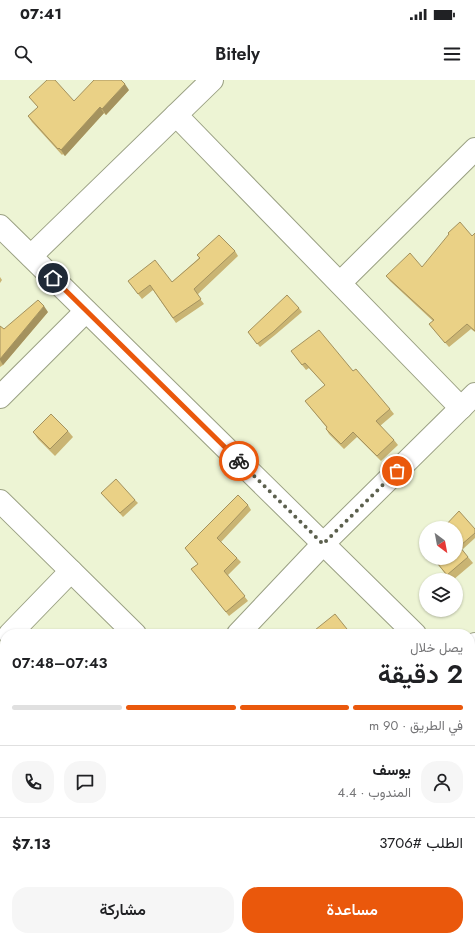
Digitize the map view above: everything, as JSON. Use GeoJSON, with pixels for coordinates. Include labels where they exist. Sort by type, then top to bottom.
{"type":"FeatureCollection","features":[{"type":"Feature","properties":{"kind":"street"},"geometry":{"type":"LineString","coordinates":[[31,256],[212,80]]}},
{"type":"Feature","properties":{"kind":"street"},"geometry":{"type":"LineString","coordinates":[[176,115],[340,283],[468,401],[323,544],[243,629]]}},
{"type":"Feature","properties":{"kind":"street"},"geometry":{"type":"LineString","coordinates":[[340,283],[475,149]]}},
{"type":"Feature","properties":{"kind":"street"},"geometry":{"type":"LineString","coordinates":[[0,226],[410,629]]}},
{"type":"Feature","properties":{"kind":"street"},"geometry":{"type":"LineString","coordinates":[[0,397],[86,310]]}},
{"type":"Feature","properties":{"kind":"street"},"geometry":{"type":"LineString","coordinates":[[0,501],[130,629]]}},
{"type":"Feature","properties":{"kind":"street"},"geometry":{"type":"LineString","coordinates":[[15,629],[71,571]]}},
{"type":"Feature","properties":{"kind":"building"},"geometry":{"type":"Polygon","coordinates":[[[47,80],[55,80],[74,101],[94,80],[121,80],[125,84],[102,109],[100,107],[61,150],[59,148],[58,149],[28,116],[38,107],[29,97],[47,80]]]}},
{"type":"Feature","properties":{"kind":"building"},"geometry":{"type":"Polygon","coordinates":[[[460,222],[472,236],[475,233],[475,331],[467,324],[445,343],[429,324],[434,320],[386,276],[410,253],[422,267],[449,234],[448,233],[460,222]]]}},
{"type":"Feature","properties":{"kind":"building"},"geometry":{"type":"Polygon","coordinates":[[[219,235],[235,251],[194,289],[201,299],[173,318],[150,285],[138,294],[128,281],[155,260],[172,282],[200,258],[197,255],[219,235]]]}},
{"type":"Feature","properties":{"kind":"building"},"geometry":{"type":"Polygon","coordinates":[[[287,295],[299,308],[273,332],[257,344],[248,332],[287,295]]]}},
{"type":"Feature","properties":{"kind":"building"},"geometry":{"type":"Polygon","coordinates":[[[38,300],[44,306],[0,359],[0,326],[4,329],[38,300]]]}},
{"type":"Feature","properties":{"kind":"building"},"geometry":{"type":"Polygon","coordinates":[[[319,330],[353,371],[356,369],[390,409],[376,421],[394,440],[377,456],[353,432],[341,444],[326,429],[327,427],[305,401],[325,385],[305,363],[302,365],[291,351],[319,330]]]}},
{"type":"Feature","properties":{"kind":"building"},"geometry":{"type":"Polygon","coordinates":[[[51,414],[68,431],[50,449],[33,432],[51,414]]]}},
{"type":"Feature","properties":{"kind":"building"},"geometry":{"type":"Polygon","coordinates":[[[116,479],[135,500],[120,513],[101,493],[116,479]]]}},
{"type":"Feature","properties":{"kind":"building"},"geometry":{"type":"Polygon","coordinates":[[[238,495],[248,505],[217,538],[237,558],[224,571],[245,596],[226,612],[191,569],[198,564],[185,548],[238,495]]]}},
{"type":"Feature","properties":{"kind":"building"},"geometry":{"type":"Polygon","coordinates":[[[459,511],[475,529],[475,533],[463,543],[463,521],[450,521],[459,511]]]}},
{"type":"Feature","properties":{"kind":"building"},"geometry":{"type":"Polygon","coordinates":[[[463,551],[468,557],[463,561],[463,551]]]}},
{"type":"Feature","properties":{"kind":"building"},"geometry":{"type":"Polygon","coordinates":[[[439,565],[459,565],[449,573],[445,573],[439,565]]]}},
{"type":"Feature","properties":{"kind":"building"},"geometry":{"type":"Polygon","coordinates":[[[335,614],[347,629],[316,629],[335,614]]]}},
{"type":"Feature","properties":{"kind":"way so far"},"geometry":{"type":"LineString","coordinates":[[239,461],[323,544],[397,471]]}},
{"type":"Feature","properties":{"kind":"route"},"geometry":{"type":"LineString","coordinates":[[53,278],[239,461]]}}]}
